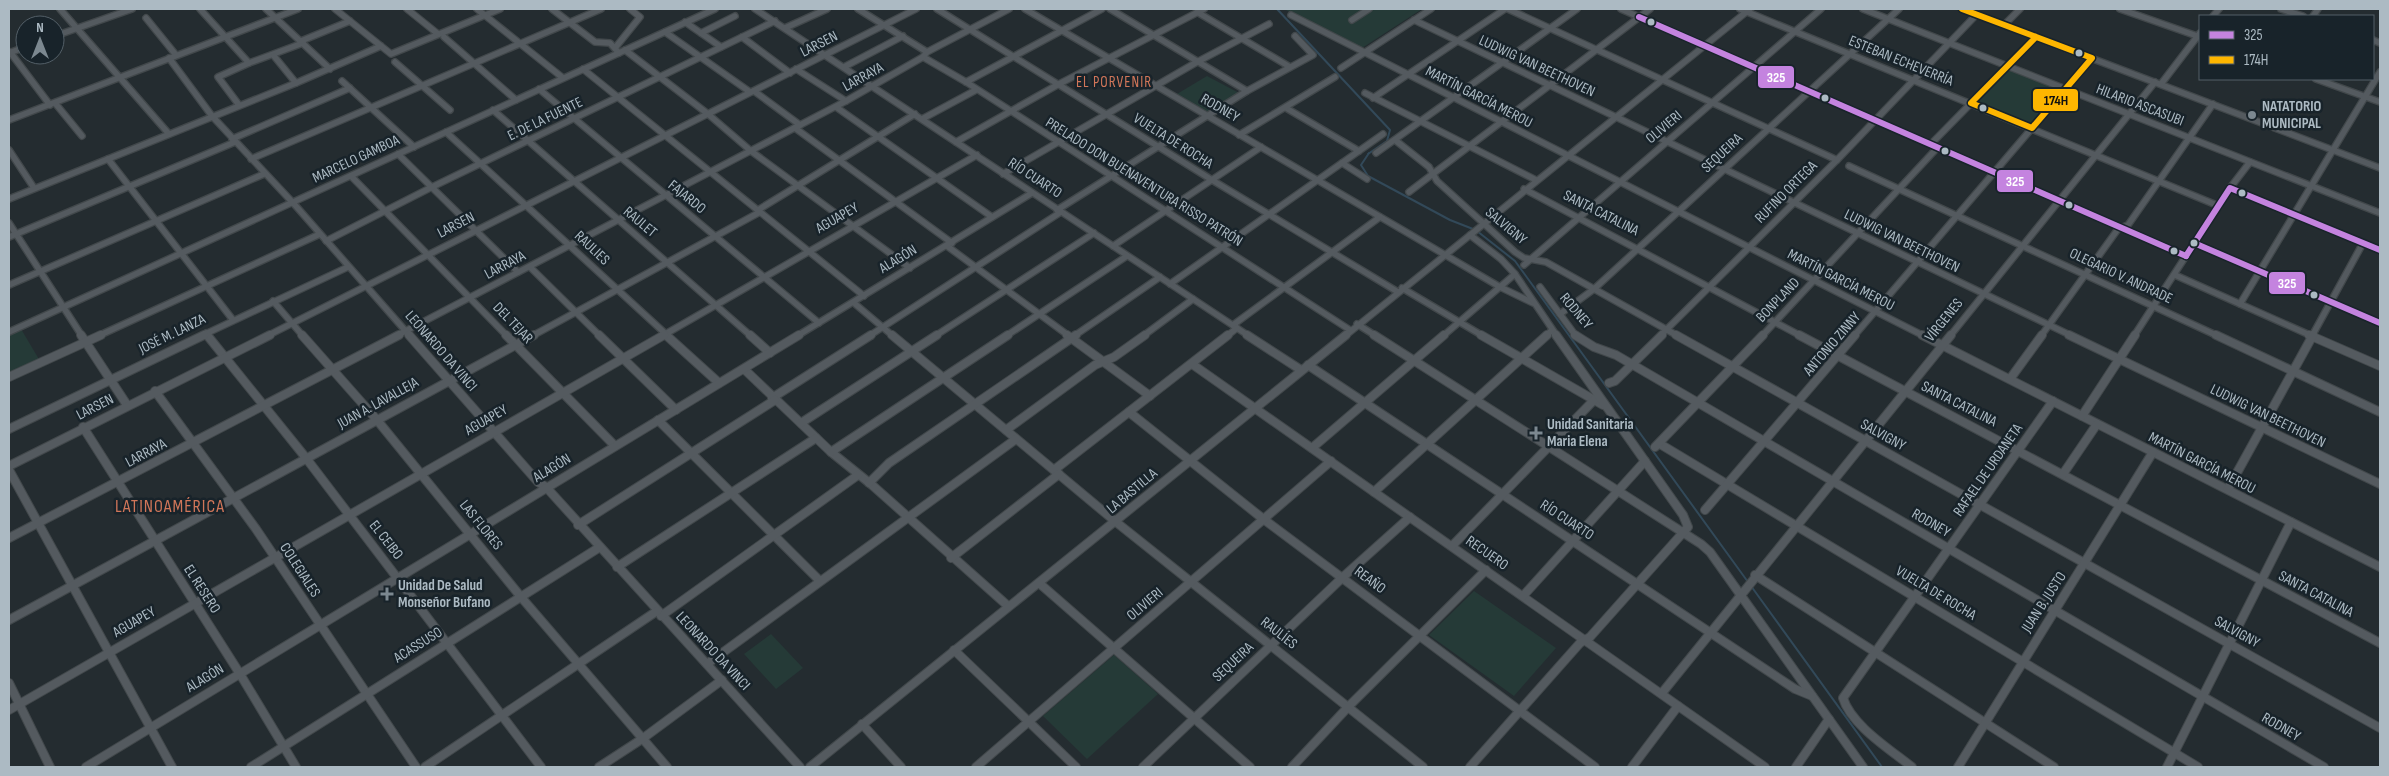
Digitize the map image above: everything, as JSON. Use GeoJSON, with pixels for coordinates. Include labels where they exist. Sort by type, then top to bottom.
{"type":"FeatureCollection","features":[{"type":"Feature","properties":{"kind":"street"},"geometry":{"type":"LineString","coordinates":[[60,9],[168,134]]}},
{"type":"Feature","properties":{"kind":"street"},"geometry":{"type":"LineString","coordinates":[[65,32],[132,9]]}},
{"type":"Feature","properties":{"kind":"street"},"geometry":{"type":"LineString","coordinates":[[200,9],[249,63]]}},
{"type":"Feature","properties":{"kind":"street"},"geometry":{"type":"LineString","coordinates":[[266,9],[330,69]]}},
{"type":"Feature","properties":{"kind":"street"},"geometry":{"type":"LineString","coordinates":[[9,120],[298,9]]}},
{"type":"Feature","properties":{"kind":"street"},"geometry":{"type":"LineString","coordinates":[[335,9],[381,46],[388,54],[441,35],[500,9]]}},
{"type":"Feature","properties":{"kind":"street"},"geometry":{"type":"LineString","coordinates":[[408,9],[516,100]]}},
{"type":"Feature","properties":{"kind":"street"},"geometry":{"type":"LineString","coordinates":[[477,9],[522,43],[563,78]]}},
{"type":"Feature","properties":{"kind":"street"},"geometry":{"type":"LineString","coordinates":[[552,9],[595,42],[610,43],[659,76],[708,114],[751,151],[910,268]]}},
{"type":"Feature","properties":{"kind":"street"},"geometry":{"type":"LineString","coordinates":[[251,160],[601,9]]}},
{"type":"Feature","properties":{"kind":"street"},"geometry":{"type":"LineString","coordinates":[[620,50],[640,17],[639,14],[630,9]]}},
{"type":"Feature","properties":{"kind":"street","name":"MARCELO GAMBOA"},"geometry":{"type":"LineString","coordinates":[[9,332],[516,100],[620,50],[715,9]]}},
{"type":"Feature","properties":{"kind":"street","name":"RÍO CUARTO"},"geometry":{"type":"LineString","coordinates":[[755,9],[1235,327],[1364,402],[1795,689],[1812,696]]}},
{"type":"Feature","properties":{"kind":"street"},"geometry":{"type":"LineString","coordinates":[[785,28],[827,9]]}},
{"type":"Feature","properties":{"kind":"street","name":"PRELADO DON BUENAVENTURA RISSO PATRÓN"},"geometry":{"type":"LineString","coordinates":[[858,9],[902,36],[925,55],[976,90],[1350,330]]}},
{"type":"Feature","properties":{"kind":"street","name":"LARSEN"},"geometry":{"type":"LineString","coordinates":[[9,466],[572,180],[916,9]]}},
{"type":"Feature","properties":{"kind":"street","name":"VUELTA DE ROCHA"},"geometry":{"type":"LineString","coordinates":[[936,9],[1158,147],[1332,252],[1459,321],[1519,358],[1595,399]]}},
{"type":"Feature","properties":{"kind":"street","name":"LARRAYA"},"geometry":{"type":"LineString","coordinates":[[9,538],[874,87],[925,55],[1009,9]]}},
{"type":"Feature","properties":{"kind":"street","name":"RODNEY"},"geometry":{"type":"LineString","coordinates":[[1025,9],[1444,255],[1500,287],[1533,303]]}},
{"type":"Feature","properties":{"kind":"street"},"geometry":{"type":"LineString","coordinates":[[966,82],[1102,9]]}},
{"type":"Feature","properties":{"kind":"street"},"geometry":{"type":"LineString","coordinates":[[1110,9],[1247,91]]}},
{"type":"Feature","properties":{"kind":"street"},"geometry":{"type":"LineString","coordinates":[[956,142],[1058,84],[1204,9]]}},
{"type":"Feature","properties":{"kind":"street"},"geometry":{"type":"LineString","coordinates":[[1352,20],[1369,9]]}},
{"type":"Feature","properties":{"kind":"street"},"geometry":{"type":"LineString","coordinates":[[1341,68],[1431,9]]}},
{"type":"Feature","properties":{"kind":"street"},"geometry":{"type":"LineString","coordinates":[[1373,98],[1506,9],[1837,160]]}},
{"type":"Feature","properties":{"kind":"street"},"geometry":{"type":"LineString","coordinates":[[1376,153],[1577,9]]}},
{"type":"Feature","properties":{"kind":"street"},"geometry":{"type":"LineString","coordinates":[[1621,9],[2186,256]]}},
{"type":"Feature","properties":{"kind":"street"},"geometry":{"type":"LineString","coordinates":[[1409,192],[1650,9]]}},
{"type":"Feature","properties":{"kind":"street","name":"ESTEBAN ECHEVERRÍA"},"geometry":{"type":"LineString","coordinates":[[1740,9],[1748,10],[2219,206]]}},
{"type":"Feature","properties":{"kind":"street","name":"OLIVIERI"},"geometry":{"type":"LineString","coordinates":[[1524,265],[1821,9]]}},
{"type":"Feature","properties":{"kind":"street","name":"HILARIO ASCASUBI"},"geometry":{"type":"LineString","coordinates":[[1863,9],[2380,213]]}},
{"type":"Feature","properties":{"kind":"street","name":"SEQUEIRA"},"geometry":{"type":"LineString","coordinates":[[1560,314],[1594,289],[1899,9]]}},
{"type":"Feature","properties":{"kind":"street"},"geometry":{"type":"LineString","coordinates":[[1962,9],[2380,168]]}},
{"type":"Feature","properties":{"kind":"street"},"geometry":{"type":"LineString","coordinates":[[2004,25],[2020,9]]}},
{"type":"Feature","properties":{"kind":"street"},"geometry":{"type":"LineString","coordinates":[[2121,9],[2199,36]]}},
{"type":"Feature","properties":{"kind":"street"},"geometry":{"type":"LineString","coordinates":[[2281,9],[2300,15]]}},
{"type":"Feature","properties":{"kind":"street"},"geometry":{"type":"LineString","coordinates":[[1483,222],[1617,118],[1748,10]]}},
{"type":"Feature","properties":{"kind":"street"},"geometry":{"type":"LineString","coordinates":[[1197,12],[1290,67]]}},
{"type":"Feature","properties":{"kind":"street","name":"RUFINO ORTEGA"},"geometry":{"type":"LineString","coordinates":[[1609,383],[1614,382],[1632,365],[1837,160],[1977,14]]}},
{"type":"Feature","properties":{"kind":"street","name":"MARTÍN GARCÍA MEROU"},"geometry":{"type":"LineString","coordinates":[[1290,15],[2380,567]]}},
{"type":"Feature","properties":{"kind":"street"},"geometry":{"type":"LineString","coordinates":[[701,32],[735,16]]}},
{"type":"Feature","properties":{"kind":"street"},"geometry":{"type":"LineString","coordinates":[[146,18],[176,56]]}},
{"type":"Feature","properties":{"kind":"street","name":"LUDWIG VAN BEETHOVEN"},"geometry":{"type":"LineString","coordinates":[[1414,20],[2380,484]]}},
{"type":"Feature","properties":{"kind":"street"},"geometry":{"type":"LineString","coordinates":[[239,105],[218,77],[249,63],[274,56],[350,21]]}},
{"type":"Feature","properties":{"kind":"street","name":"E. DE LA FUENTE"},"geometry":{"type":"LineString","coordinates":[[326,241],[432,187],[775,21]]}},
{"type":"Feature","properties":{"kind":"street"},"geometry":{"type":"LineString","coordinates":[[685,22],[721,47]]}},
{"type":"Feature","properties":{"kind":"street"},"geometry":{"type":"LineString","coordinates":[[1003,174],[1197,62],[1269,24]]}},
{"type":"Feature","properties":{"kind":"street"},"geometry":{"type":"LineString","coordinates":[[665,32],[698,57],[752,91],[838,160],[894,201],[975,268],[1150,396]]}},
{"type":"Feature","properties":{"kind":"street"},"geometry":{"type":"LineString","coordinates":[[844,67],[902,36]]}},
{"type":"Feature","properties":{"kind":"street"},"geometry":{"type":"LineString","coordinates":[[578,525],[975,268],[1110,176],[1247,91],[1313,55],[1295,36]]}},
{"type":"Feature","properties":{"kind":"street","name":"VÍRGENES"},"geometry":{"type":"LineString","coordinates":[[1740,594],[1797,526],[2022,244],[2097,155],[2128,114],[2199,36]]}},
{"type":"Feature","properties":{"kind":"street"},"geometry":{"type":"LineString","coordinates":[[742,37],[790,73]]}},
{"type":"Feature","properties":{"kind":"street"},"geometry":{"type":"LineString","coordinates":[[1931,144],[2036,37]]}},
{"type":"Feature","properties":{"kind":"street"},"geometry":{"type":"LineString","coordinates":[[9,199],[296,83],[381,46]]}},
{"type":"Feature","properties":{"kind":"street"},"geometry":{"type":"LineString","coordinates":[[10,53],[52,104],[82,136]]}},
{"type":"Feature","properties":{"kind":"street"},"geometry":{"type":"LineString","coordinates":[[274,56],[296,83]]}},
{"type":"Feature","properties":{"kind":"street","name":"LEONARDO DA VINCI"},"geometry":{"type":"LineString","coordinates":[[169,58],[180,76],[224,130],[264,174],[293,202],[538,482],[546,487],[578,525],[800,767]]}},
{"type":"Feature","properties":{"kind":"street","name":"ANTONIO ZINNY"},"geometry":{"type":"LineString","coordinates":[[1705,510],[2092,58]]}},
{"type":"Feature","properties":{"kind":"street"},"geometry":{"type":"LineString","coordinates":[[395,62],[450,110]]}},
{"type":"Feature","properties":{"kind":"street"},"geometry":{"type":"LineString","coordinates":[[583,69],[619,96],[663,136],[864,296]]}},
{"type":"Feature","properties":{"kind":"street"},"geometry":{"type":"LineString","coordinates":[[796,69],[846,101]]}},
{"type":"Feature","properties":{"kind":"street"},"geometry":{"type":"LineString","coordinates":[[2240,304],[2380,72]]}},
{"type":"Feature","properties":{"kind":"street"},"geometry":{"type":"LineString","coordinates":[[1239,135],[1335,77]]}},
{"type":"Feature","properties":{"kind":"street"},"geometry":{"type":"LineString","coordinates":[[2319,80],[2380,102]]}},
{"type":"Feature","properties":{"kind":"street"},"geometry":{"type":"LineString","coordinates":[[342,81],[405,141],[414,146]]}},
{"type":"Feature","properties":{"kind":"street"},"geometry":{"type":"LineString","coordinates":[[9,237],[350,88]]}},
{"type":"Feature","properties":{"kind":"street","name":"FAJARDO"},"geometry":{"type":"LineString","coordinates":[[539,89],[619,158],[819,323]]}},
{"type":"Feature","properties":{"kind":"street"},"geometry":{"type":"LineString","coordinates":[[922,119],[976,90]]}},
{"type":"Feature","properties":{"kind":"street"},"geometry":{"type":"LineString","coordinates":[[1365,93],[1536,180]]}},
{"type":"Feature","properties":{"kind":"street"},"geometry":{"type":"LineString","coordinates":[[2010,379],[2118,230],[2128,225],[2189,141],[2213,104]]}},
{"type":"Feature","properties":{"kind":"street"},"geometry":{"type":"LineString","coordinates":[[836,107],[992,217]]}},
{"type":"Feature","properties":{"kind":"street"},"geometry":{"type":"LineString","coordinates":[[1286,108],[1359,151]]}},
{"type":"Feature","properties":{"kind":"street","name":"RAULET"},"geometry":{"type":"LineString","coordinates":[[492,110],[670,263],[714,305],[770,353]]}},
{"type":"Feature","properties":{"kind":"street","name":"JUAN A. LAVALLEJA"},"geometry":{"type":"LineString","coordinates":[[9,620],[449,380],[670,263],[759,211],[798,184],[915,114]]}},
{"type":"Feature","properties":{"kind":"street","name":"RAULIES"},"geometry":{"type":"LineString","coordinates":[[446,132],[480,165],[571,245],[719,384]]}},
{"type":"Feature","properties":{"kind":"street"},"geometry":{"type":"LineString","coordinates":[[1170,284],[1383,134]]}},
{"type":"Feature","properties":{"kind":"street","name":"SALVIGNY"},"geometry":{"type":"LineString","coordinates":[[1395,140],[1434,173],[1437,182],[1472,216],[1483,222],[1520,256],[1546,262],[2380,728]]}},
{"type":"Feature","properties":{"kind":"street"},"geometry":{"type":"LineString","coordinates":[[1113,246],[1261,147]]}},
{"type":"Feature","properties":{"kind":"street","name":"BONPLAND"},"geometry":{"type":"LineString","coordinates":[[1657,445],[1734,367],[1938,147]]}},
{"type":"Feature","properties":{"kind":"street"},"geometry":{"type":"LineString","coordinates":[[9,150],[34,188]]}},
{"type":"Feature","properties":{"kind":"street"},"geometry":{"type":"LineString","coordinates":[[398,154],[518,272]]}},
{"type":"Feature","properties":{"kind":"street","name":"AGUAPEY"},"geometry":{"type":"LineString","coordinates":[[9,710],[977,155]]}},
{"type":"Feature","properties":{"kind":"street"},"geometry":{"type":"LineString","coordinates":[[108,159],[233,320]]}},
{"type":"Feature","properties":{"kind":"street"},"geometry":{"type":"LineString","coordinates":[[2082,416],[2230,188],[2250,162]]}},
{"type":"Feature","properties":{"kind":"street"},"geometry":{"type":"LineString","coordinates":[[1342,163],[1367,179]]}},
{"type":"Feature","properties":{"kind":"street","name":"OLEGARIO V. ANDRADE"},"geometry":{"type":"LineString","coordinates":[[1849,166],[2087,274],[2380,412]]}},
{"type":"Feature","properties":{"kind":"street"},"geometry":{"type":"LineString","coordinates":[[9,285],[264,174]]}},
{"type":"Feature","properties":{"kind":"street","name":"DEL TEJAR"},"geometry":{"type":"LineString","coordinates":[[350,176],[615,446]]}},
{"type":"Feature","properties":{"kind":"street"},"geometry":{"type":"LineString","coordinates":[[2230,188],[2380,250]]}},
{"type":"Feature","properties":{"kind":"street","name":"SANTA CATALINA"},"geometry":{"type":"LineString","coordinates":[[1524,189],[2380,643]]}},
{"type":"Feature","properties":{"kind":"street","name":"ALAGÓN"},"geometry":{"type":"LineString","coordinates":[[86,767],[470,532],[854,303],[1032,193]]}},
{"type":"Feature","properties":{"kind":"street"},"geometry":{"type":"LineString","coordinates":[[951,558],[1129,412],[1192,364],[1235,327],[1380,217]]}},
{"type":"Feature","properties":{"kind":"street","name":"LA BASTILLA"},"geometry":{"type":"LineString","coordinates":[[810,767],[1008,606],[1116,522],[1357,324],[1470,235],[1483,222]]}},
{"type":"Feature","properties":{"kind":"street"},"geometry":{"type":"LineString","coordinates":[[9,223],[127,405]]}},
{"type":"Feature","properties":{"kind":"street"},"geometry":{"type":"LineString","coordinates":[[801,423],[1094,233]]}},
{"type":"Feature","properties":{"kind":"street"},"geometry":{"type":"LineString","coordinates":[[9,378],[320,234]]}},
{"type":"Feature","properties":{"kind":"street"},"geometry":{"type":"LineString","coordinates":[[1470,235],[1501,259],[1515,274],[1595,399],[1604,405],[1645,461],[1686,519],[1688,527],[1638,585],[1580,643],[1470,767]]}},
{"type":"Feature","properties":{"kind":"street"},"geometry":{"type":"LineString","coordinates":[[2194,243],[2380,323]]}},
{"type":"Feature","properties":{"kind":"street"},"geometry":{"type":"LineString","coordinates":[[2228,489],[2364,243]]}},
{"type":"Feature","properties":{"kind":"street"},"geometry":{"type":"LineString","coordinates":[[831,452],[1127,256]]}},
{"type":"Feature","properties":{"kind":"street"},"geometry":{"type":"LineString","coordinates":[[530,266],[676,410]]}},
{"type":"Feature","properties":{"kind":"street","name":"JOSÉ M. LANZA"},"geometry":{"type":"LineString","coordinates":[[9,429],[273,300],[348,267]]}},
{"type":"Feature","properties":{"kind":"street"},"geometry":{"type":"LineString","coordinates":[[1312,448],[1515,274]]}},
{"type":"Feature","properties":{"kind":"street"},"geometry":{"type":"LineString","coordinates":[[2175,275],[2380,366]]}},
{"type":"Feature","properties":{"kind":"street"},"geometry":{"type":"LineString","coordinates":[[868,483],[889,463],[1160,277]]}},
{"type":"Feature","properties":{"kind":"street","name":"RODNEY"},"geometry":{"type":"LineString","coordinates":[[1540,287],[1578,338],[1594,347],[1616,355],[2324,767]]}},
{"type":"Feature","properties":{"kind":"street"},"geometry":{"type":"LineString","coordinates":[[1006,430],[1095,365],[1114,357],[1193,299]]}},
{"type":"Feature","properties":{"kind":"street","name":"LAS FLORES"},"geometry":{"type":"LineString","coordinates":[[273,300],[334,369],[470,532],[521,597],[667,767]]}},
{"type":"Feature","properties":{"kind":"street","name":"RAULÍES"},"geometry":{"type":"LineString","coordinates":[[854,303],[1116,522],[1272,644],[1423,767]]}},
{"type":"Feature","properties":{"kind":"street"},"geometry":{"type":"LineString","coordinates":[[1357,324],[1684,532],[1710,552],[1863,767]]}},
{"type":"Feature","properties":{"kind":"street"},"geometry":{"type":"LineString","coordinates":[[1374,492],[1519,358],[1552,330]]}},
{"type":"Feature","properties":{"kind":"street","name":"EL CEIBO"},"geometry":{"type":"LineString","coordinates":[[206,333],[306,458],[448,642],[541,767]]}},
{"type":"Feature","properties":{"kind":"street","name":"RECUERO"},"geometry":{"type":"LineString","coordinates":[[1192,364],[1662,693],[1764,767]]}},
{"type":"Feature","properties":{"kind":"street"},"geometry":{"type":"LineString","coordinates":[[744,369],[831,452],[1008,606]]}},
{"type":"Feature","properties":{"kind":"street","name":"COLEGIALES"},"geometry":{"type":"LineString","coordinates":[[155,391],[195,442],[233,498],[277,557],[319,625],[416,767]]}},
{"type":"Feature","properties":{"kind":"street"},"geometry":{"type":"LineString","coordinates":[[1452,546],[1595,399]]}},
{"type":"Feature","properties":{"kind":"street","name":"RAFAEL DE URDANETA"},"geometry":{"type":"LineString","coordinates":[[1912,767],[1858,722],[1842,701],[2019,451],[2052,401]]}},
{"type":"Feature","properties":{"kind":"street","name":"REAÑO"},"geometry":{"type":"LineString","coordinates":[[1129,412],[1189,462],[1262,518],[1595,767]]}},
{"type":"Feature","properties":{"kind":"street"},"geometry":{"type":"LineString","coordinates":[[658,420],[692,452],[773,537],[820,581]]}},
{"type":"Feature","properties":{"kind":"street"},"geometry":{"type":"LineString","coordinates":[[2064,474],[2097,424]]}},
{"type":"Feature","properties":{"kind":"street","name":"EL RESERO"},"geometry":{"type":"LineString","coordinates":[[83,428],[240,674],[296,767]]}},
{"type":"Feature","properties":{"kind":"street"},"geometry":{"type":"LineString","coordinates":[[617,567],[816,438]]}},
{"type":"Feature","properties":{"kind":"street"},"geometry":{"type":"LineString","coordinates":[[707,664],[1016,439]]}},
{"type":"Feature","properties":{"kind":"street","name":"VUELTA DE ROCHA"},"geometry":{"type":"LineString","coordinates":[[1657,445],[1728,484],[2198,767]]}},
{"type":"Feature","properties":{"kind":"street","name":"JUAN B. JUSTO"},"geometry":{"type":"LineString","coordinates":[[1958,767],[2153,452]]}},
{"type":"Feature","properties":{"kind":"street","name":"OLIVIERI"},"geometry":{"type":"LineString","coordinates":[[976,767],[1330,461]]}},
{"type":"Feature","properties":{"kind":"street"},"geometry":{"type":"LineString","coordinates":[[1523,596],[1645,461]]}},
{"type":"Feature","properties":{"kind":"street"},"geometry":{"type":"LineString","coordinates":[[9,470],[172,767]]}},
{"type":"Feature","properties":{"kind":"street"},"geometry":{"type":"LineString","coordinates":[[425,767],[773,537],[858,475]]}},
{"type":"Feature","properties":{"kind":"street","name":"SEQUEIRA"},"geometry":{"type":"LineString","coordinates":[[1142,767],[1343,577],[1410,517]]}},
{"type":"Feature","properties":{"kind":"street"},"geometry":{"type":"LineString","coordinates":[[2167,767],[2204,698],[2291,522]]}},
{"type":"Feature","properties":{"kind":"street","name":"ACASSUSO"},"geometry":{"type":"LineString","coordinates":[[251,767],[600,547]]}},
{"type":"Feature","properties":{"kind":"street"},"geometry":{"type":"LineString","coordinates":[[1292,767],[1349,706],[1486,570]]}},
{"type":"Feature","properties":{"kind":"street"},"geometry":{"type":"LineString","coordinates":[[1755,575],[1875,654],[2054,767]]}},
{"type":"Feature","properties":{"kind":"street"},"geometry":{"type":"LineString","coordinates":[[1039,583],[1250,767]]}},
{"type":"Feature","properties":{"kind":"street"},"geometry":{"type":"LineString","coordinates":[[1662,693],[1740,594]]}},
{"type":"Feature","properties":{"kind":"street"},"geometry":{"type":"LineString","coordinates":[[954,650],[1076,767]]}},
{"type":"Feature","properties":{"kind":"street"},"geometry":{"type":"LineString","coordinates":[[599,767],[642,739],[722,680]]}},
{"type":"Feature","properties":{"kind":"street"},"geometry":{"type":"LineString","coordinates":[[9,683],[50,767]]}},
{"type":"Feature","properties":{"kind":"street"},"geometry":{"type":"LineString","coordinates":[[1632,767],[1678,706]]}},
{"type":"Feature","properties":{"kind":"street"},"geometry":{"type":"LineString","coordinates":[[1796,767],[1830,719]]}},
{"type":"Feature","properties":{"kind":"street"},"geometry":{"type":"LineString","coordinates":[[862,724],[900,767]]}},
{"type":"Feature","properties":{"kind":"green space"},"geometry":{"type":"Polygon","coordinates":[[[1284,9],[1422,9],[1362,48],[1284,9]]]}},
{"type":"Feature","properties":{"kind":"green space"},"geometry":{"type":"Polygon","coordinates":[[[2009,68],[2061,89],[2029,125],[1975,103],[2009,68]]]}},
{"type":"Feature","properties":{"kind":"green space"},"geometry":{"type":"Polygon","coordinates":[[[1207,76],[1239,93],[1207,112],[1177,94],[1207,76]]]}},
{"type":"Feature","properties":{"kind":"green space"},"geometry":{"type":"Polygon","coordinates":[[[21,329],[40,361],[9,375],[9,335],[21,329]]]}},
{"type":"Feature","properties":{"kind":"green space"},"geometry":{"type":"Polygon","coordinates":[[[1474,591],[1556,648],[1514,696],[1429,635],[1474,591]]]}},
{"type":"Feature","properties":{"kind":"green space"},"geometry":{"type":"Polygon","coordinates":[[[771,634],[803,668],[776,689],[744,654],[771,634]]]}},
{"type":"Feature","properties":{"kind":"green space"},"geometry":{"type":"Polygon","coordinates":[[[1114,655],[1158,694],[1087,759],[1043,716],[1114,655]]]}},
{"type":"Feature","properties":{"kind":"waterway"},"geometry":{"type":"LineString","coordinates":[[1277,9],[1390,130],[1387,141],[1369,154]]}},
{"type":"Feature","properties":{"kind":"waterway"},"geometry":{"type":"LineString","coordinates":[[1369,154],[1361,165],[1368,176],[1450,220],[1473,229]]}},
{"type":"Feature","properties":{"kind":"waterway"},"geometry":{"type":"LineString","coordinates":[[1477,231],[1515,261],[1748,582]]}},
{"type":"Feature","properties":{"kind":"waterway"},"geometry":{"type":"LineString","coordinates":[[1751,586],[1882,767]]}},
{"type":"Feature","properties":{"kind":"transit line","name":"174H"},"geometry":{"type":"LineString","coordinates":[[1962,9],[2092,58],[2032,128],[1971,103],[2036,37]]}},
{"type":"Feature","properties":{"kind":"transit line","name":"325"},"geometry":{"type":"LineString","coordinates":[[1639,17],[2186,256]]}},
{"type":"Feature","properties":{"kind":"transit line","name":"325"},"geometry":{"type":"LineString","coordinates":[[2186,256],[2230,188],[2380,250]]}},
{"type":"Feature","properties":{"kind":"transit line","name":"325"},"geometry":{"type":"LineString","coordinates":[[2194,243],[2380,323]]}},
{"type":"Feature","properties":{"kind":"place","name":"NATATORIO MUNICIPAL"},"geometry":{"type":"Point","coordinates":[2252,115]}},
{"type":"Feature","properties":{"kind":"place","name":"Unidad Sanitaria Maria Elena"},"geometry":{"type":"Point","coordinates":[1536,433]}},
{"type":"Feature","properties":{"kind":"place","name":"Unidad De Salud Monseñor Bufano"},"geometry":{"type":"Point","coordinates":[387,594]}},
{"type":"Feature","properties":{"kind":"district","name":"EL PORVENIR"},"geometry":{"type":"Point","coordinates":[1114,82]}},
{"type":"Feature","properties":{"kind":"district","name":"LATINOAMÉRICA"},"geometry":{"type":"Point","coordinates":[170,506]}}]}
